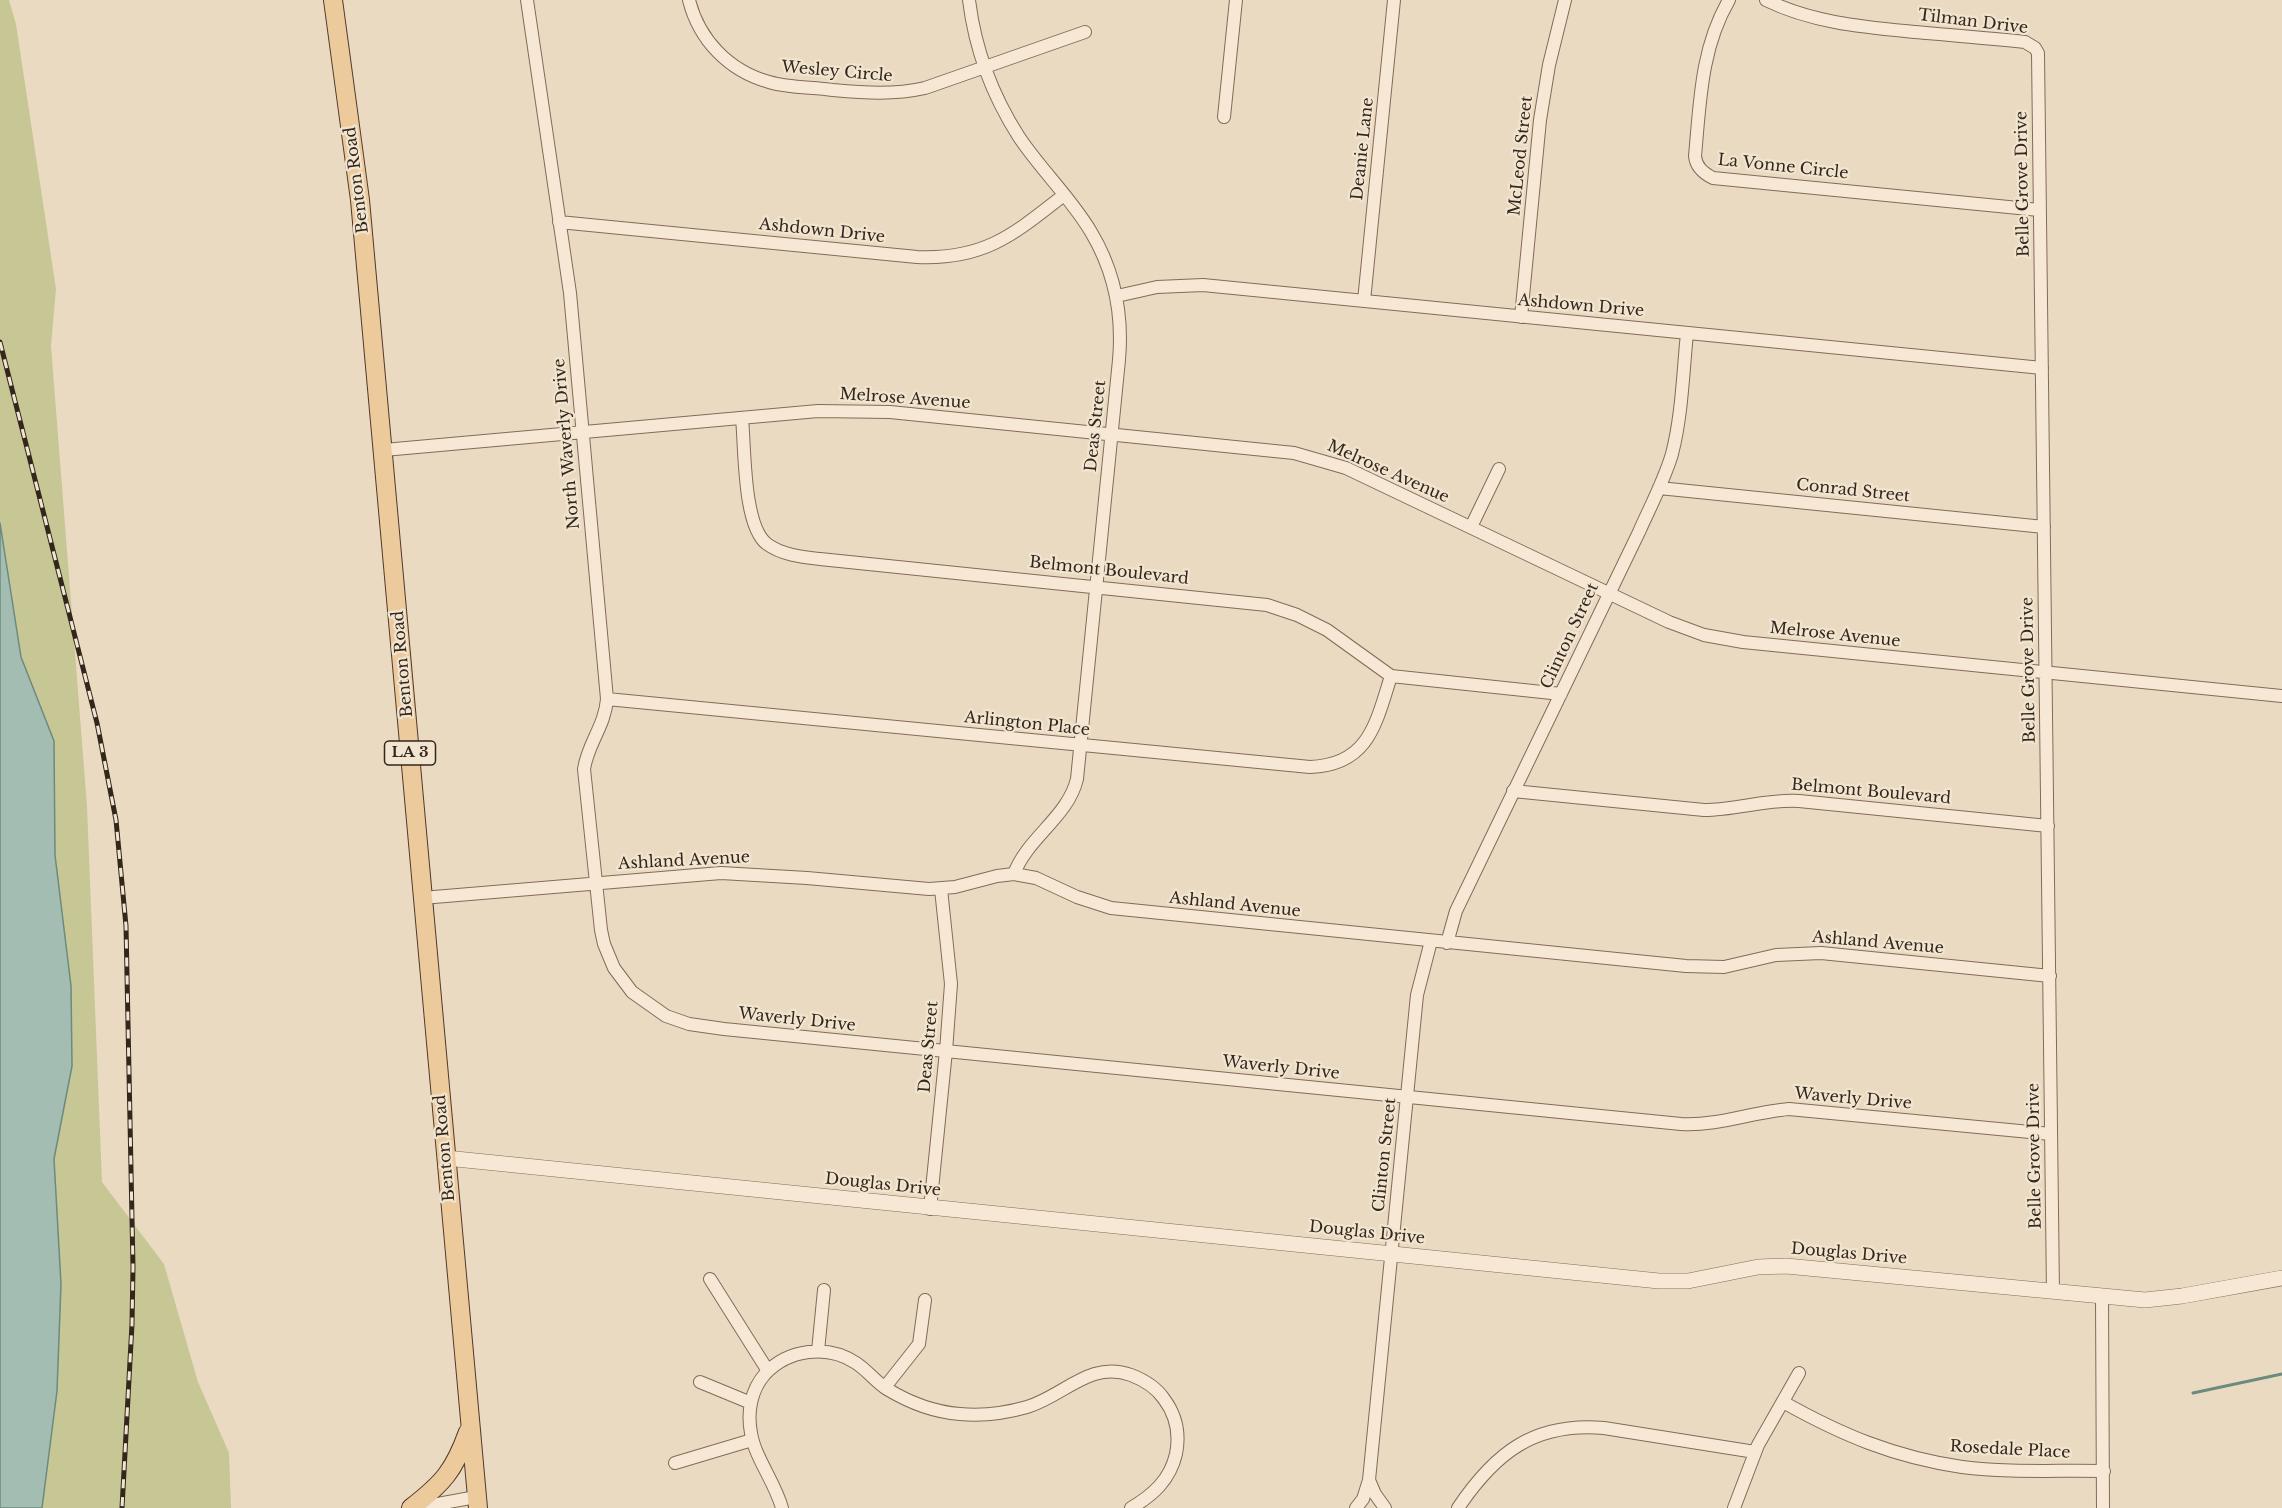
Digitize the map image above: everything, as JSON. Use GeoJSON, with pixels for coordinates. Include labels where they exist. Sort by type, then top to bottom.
{"type":"FeatureCollection","features":[{"type":"Feature","properties":{"kind":"main road","name":"Benton Road"},"geometry":{"type":"LineString","coordinates":[[333,0],[360,200],[384,450],[477,1503]]}},
{"type":"Feature","properties":{"kind":"main road"},"geometry":{"type":"LineString","coordinates":[[411,1508],[448,1475],[456,1463],[470,1428]]}},
{"type":"Feature","properties":{"kind":"street","name":"North Waverly Drive"},"geometry":{"type":"LineString","coordinates":[[527,0],[570,293],[607,699],[605,717],[586,756],[584,769],[596,883]]}},
{"type":"Feature","properties":{"kind":"street","name":"Wesley Circle"},"geometry":{"type":"LineString","coordinates":[[689,0],[695,20],[713,47],[731,64],[770,82],[874,94],[900,93],[925,88],[1085,32]]}},
{"type":"Feature","properties":{"kind":"street","name":"Deas Street"},"geometry":{"type":"LineString","coordinates":[[969,0],[975,36],[984,68],[1000,105],[1018,136],[1091,231],[1108,267],[1117,296],[1120,344],[1077,779],[1072,794],[1021,857],[1014,874]]}},
{"type":"Feature","properties":{"kind":"street"},"geometry":{"type":"LineString","coordinates":[[1224,117],[1236,0]]}},
{"type":"Feature","properties":{"kind":"street","name":"Deanie Lane"},"geometry":{"type":"LineString","coordinates":[[1364,301],[1394,0]]}},
{"type":"Feature","properties":{"kind":"street","name":"McLeod Street"},"geometry":{"type":"LineString","coordinates":[[1521,317],[1541,112],[1549,64],[1565,0]]}},
{"type":"Feature","properties":{"kind":"street","name":"La Vonne Circle"},"geometry":{"type":"LineString","coordinates":[[1730,0],[1711,37],[1703,78],[1695,156],[1699,168],[1707,175],[1713,178],[2039,210]]}},
{"type":"Feature","properties":{"kind":"street","name":"Tilman Drive"},"geometry":{"type":"LineString","coordinates":[[1766,0],[1806,15],[1845,24],[2025,42],[2036,48]]}},
{"type":"Feature","properties":{"kind":"street","name":"Belle Grove Drive"},"geometry":{"type":"LineString","coordinates":[[2036,48],[2038,57],[2054,1292]]}},
{"type":"Feature","properties":{"kind":"street","name":"Ashdown Drive"},"geometry":{"type":"LineString","coordinates":[[560,222],[917,257],[946,257],[974,251],[999,242],[1064,195]]}},
{"type":"Feature","properties":{"kind":"street","name":"Ashdown Drive"},"geometry":{"type":"LineString","coordinates":[[1117,296],[1156,287],[1203,285],[2042,368]]}},
{"type":"Feature","properties":{"kind":"street","name":"Clinton Street"},"geometry":{"type":"LineString","coordinates":[[1447,943],[1456,911],[1659,488],[1674,444],[1687,333]]}},
{"type":"Feature","properties":{"kind":"street","name":"Melrose Avenue"},"geometry":{"type":"LineString","coordinates":[[384,450],[818,411],[875,410],[1277,451],[1314,458],[1346,468],[1669,622],[1721,639],[2282,696]]}},
{"type":"Feature","properties":{"kind":"street","name":"Belmont Boulevard"},"geometry":{"type":"LineString","coordinates":[[742,418],[751,516],[759,536],[776,549],[789,554],[820,560],[1251,602],[1278,608],[1327,630],[1391,676],[1561,694]]}},
{"type":"Feature","properties":{"kind":"street"},"geometry":{"type":"LineString","coordinates":[[1471,527],[1499,469]]}},
{"type":"Feature","properties":{"kind":"street","name":"Conrad Street"},"geometry":{"type":"LineString","coordinates":[[1659,488],[2044,527]]}},
{"type":"Feature","properties":{"kind":"street","name":"Arlington Place"},"geometry":{"type":"LineString","coordinates":[[607,699],[1298,767],[1330,765],[1349,757],[1365,742],[1376,723],[1391,676]]}},
{"type":"Feature","properties":{"kind":"street","name":"Belmont Boulevard"},"geometry":{"type":"LineString","coordinates":[[1514,791],[1704,810],[1770,801],[1799,801],[2048,826]]}},
{"type":"Feature","properties":{"kind":"street","name":"Ashland Avenue"},"geometry":{"type":"LineString","coordinates":[[422,898],[698,874],[737,873],[929,889],[941,889],[1014,874],[1036,878],[1077,897],[1111,908],[1447,943],[1714,968],[1741,965],[1776,955],[1821,953],[2050,976]]}},
{"type":"Feature","properties":{"kind":"street","name":"Waverly Drive"},"geometry":{"type":"LineString","coordinates":[[596,883],[600,930],[614,968],[632,992],[666,1016],[677,1021],[702,1026],[1681,1124],[1709,1125],[1762,1112],[1796,1109],[2052,1134]]}},
{"type":"Feature","properties":{"kind":"street","name":"Deas Street"},"geometry":{"type":"LineString","coordinates":[[930,1209],[951,984],[941,889]]}},
{"type":"Feature","properties":{"kind":"street","name":"Clinton Street"},"geometry":{"type":"LineString","coordinates":[[1356,1508],[1363,1499],[1370,1480],[1418,995],[1431,941]]}},
{"type":"Feature","properties":{"kind":"street","name":"Douglas Drive"},"geometry":{"type":"LineString","coordinates":[[446,1158],[930,1209],[1659,1281],[1688,1281],[1758,1267],[1786,1266],[2145,1300],[2170,1298],[2282,1278]]}},
{"type":"Feature","properties":{"kind":"street"},"geometry":{"type":"LineString","coordinates":[[710,1279],[768,1371]]}},
{"type":"Feature","properties":{"kind":"street"},"geometry":{"type":"LineString","coordinates":[[818,1351],[824,1290]]}},
{"type":"Feature","properties":{"kind":"street"},"geometry":{"type":"LineString","coordinates":[[2102,1297],[2103,1508]]}},
{"type":"Feature","properties":{"kind":"street"},"geometry":{"type":"LineString","coordinates":[[885,1388],[920,1344],[925,1300]]}},
{"type":"Feature","properties":{"kind":"street"},"geometry":{"type":"LineString","coordinates":[[782,1508],[770,1476],[752,1440],[749,1416],[751,1403],[758,1384],[777,1363],[796,1354],[818,1351],[836,1354],[854,1361],[885,1388],[911,1402],[933,1410],[978,1415],[1028,1407],[1092,1374],[1116,1372],[1140,1378],[1161,1394],[1170,1407],[1176,1423],[1177,1447],[1172,1469],[1166,1479],[1151,1494],[1131,1508]]}},
{"type":"Feature","properties":{"kind":"street"},"geometry":{"type":"LineString","coordinates":[[1734,1508],[1755,1452],[1799,1373]]}},
{"type":"Feature","properties":{"kind":"street"},"geometry":{"type":"LineString","coordinates":[[700,1382],[751,1403]]}},
{"type":"Feature","properties":{"kind":"street","name":"Rosedale Place"},"geometry":{"type":"LineString","coordinates":[[1782,1402],[1864,1443],[1929,1461],[1985,1469],[2103,1471]]}},
{"type":"Feature","properties":{"kind":"street"},"geometry":{"type":"LineString","coordinates":[[1458,1508],[1482,1474],[1501,1457],[1533,1438],[1559,1430],[1604,1428],[1755,1452]]}},
{"type":"Feature","properties":{"kind":"street"},"geometry":{"type":"LineString","coordinates":[[675,1463],[752,1440]]}},
{"type":"Feature","properties":{"kind":"street"},"geometry":{"type":"LineString","coordinates":[[1370,1480],[1375,1494],[1385,1508]]}},
{"type":"Feature","properties":{"kind":"street"},"geometry":{"type":"LineString","coordinates":[[416,1508],[477,1503]]}},
{"type":"Feature","properties":{"kind":"green space"},"geometry":{"type":"Polygon","coordinates":[[[0,0],[9,0],[16,24],[56,289],[51,346],[87,806],[102,1182],[164,1264],[198,1382],[229,1453],[231,1508],[42,1508],[57,1391],[61,1284],[54,1159],[72,1066],[55,855],[54,741],[21,657],[0,523],[0,0]]]}},
{"type":"Feature","properties":{"kind":"shaded area"},"geometry":{"type":"Polygon","coordinates":[[[0,523],[21,657],[54,741],[55,855],[71,986],[72,1066],[54,1159],[61,1284],[57,1391],[42,1508],[0,1508],[0,523]]]}},
{"type":"Feature","properties":{"kind":"waterway"},"geometry":{"type":"LineString","coordinates":[[2193,1393],[2282,1374]]}},
{"type":"Feature","properties":{"kind":"railway"},"geometry":{"type":"LineString","coordinates":[[0,342],[97,723],[116,820],[126,926],[133,1267],[122,1508]]}}]}
